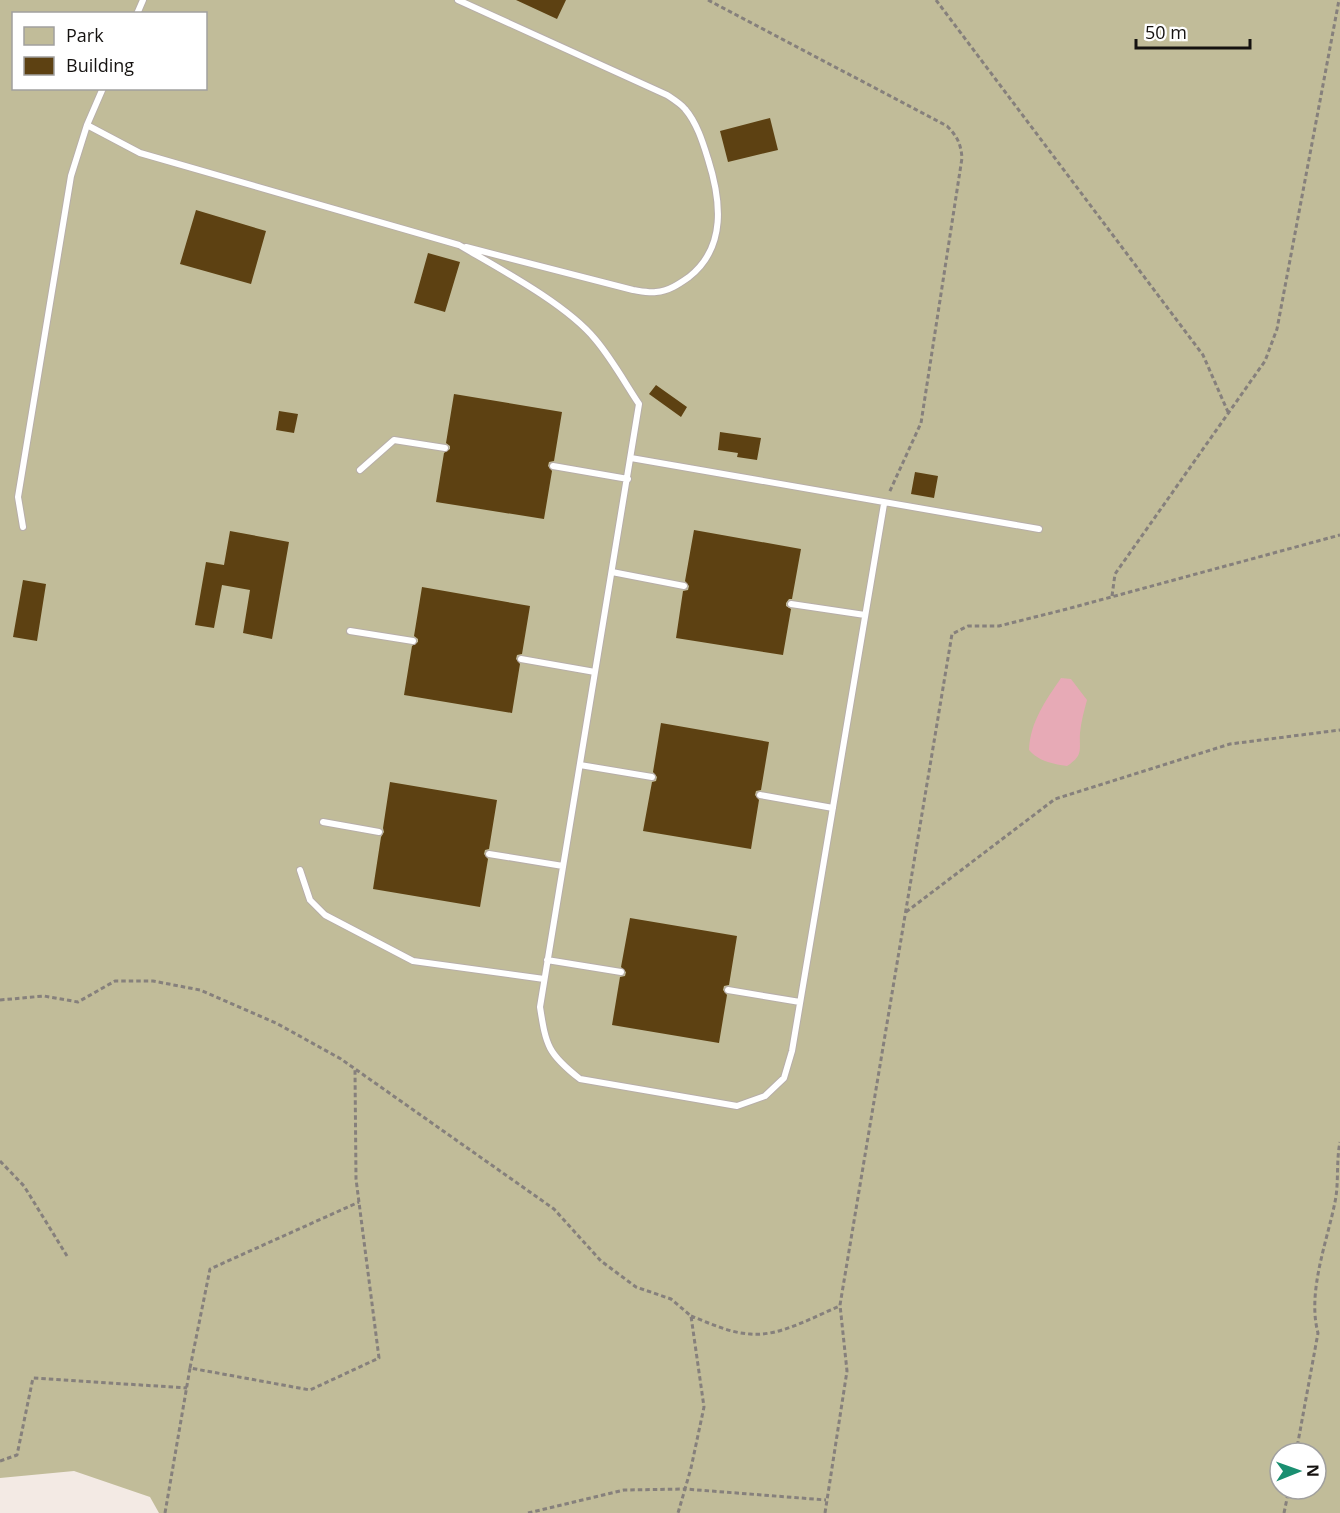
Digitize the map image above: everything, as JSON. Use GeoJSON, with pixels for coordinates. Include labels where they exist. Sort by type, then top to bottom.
{"type":"FeatureCollection","features":[{"type":"Feature","properties":{"kind":"lane"},"geometry":{"type":"LineString","coordinates":[[87,125],[140,153],[459,245],[633,290],[656,292],[677,286],[696,271],[709,255],[717,232],[719,206],[714,178],[702,139],[685,109],[668,95],[458,0]]}},
{"type":"Feature","properties":{"kind":"lane"},"geometry":{"type":"LineString","coordinates":[[23,527],[18,497],[70,176],[87,125],[102,90]]}},
{"type":"Feature","properties":{"kind":"lane"},"geometry":{"type":"LineString","coordinates":[[459,245],[505,271],[566,312],[595,339],[639,404],[540,1007],[545,1040],[559,1063],[580,1079],[737,1106],[765,1096],[783,1078],[792,1052],[884,504]]}},
{"type":"Feature","properties":{"kind":"lane"},"geometry":{"type":"LineString","coordinates":[[360,470],[394,440],[445,448]]}},
{"type":"Feature","properties":{"kind":"lane"},"geometry":{"type":"LineString","coordinates":[[631,458],[884,504],[1039,529]]}},
{"type":"Feature","properties":{"kind":"lane"},"geometry":{"type":"LineString","coordinates":[[553,466],[628,479]]}},
{"type":"Feature","properties":{"kind":"lane"},"geometry":{"type":"LineString","coordinates":[[612,572],[684,586]]}},
{"type":"Feature","properties":{"kind":"lane"},"geometry":{"type":"LineString","coordinates":[[792,604],[866,615]]}},
{"type":"Feature","properties":{"kind":"lane"},"geometry":{"type":"LineString","coordinates":[[350,631],[413,641]]}},
{"type":"Feature","properties":{"kind":"lane"},"geometry":{"type":"LineString","coordinates":[[521,659],[595,672]]}},
{"type":"Feature","properties":{"kind":"lane"},"geometry":{"type":"LineString","coordinates":[[580,765],[652,777]]}},
{"type":"Feature","properties":{"kind":"lane"},"geometry":{"type":"LineString","coordinates":[[760,795],[833,808]]}},
{"type":"Feature","properties":{"kind":"lane"},"geometry":{"type":"LineString","coordinates":[[322,822],[379,832]]}},
{"type":"Feature","properties":{"kind":"lane"},"geometry":{"type":"LineString","coordinates":[[489,854],[563,866]]}},
{"type":"Feature","properties":{"kind":"lane"},"geometry":{"type":"LineString","coordinates":[[300,870],[310,900],[325,915],[413,961],[544,979]]}},
{"type":"Feature","properties":{"kind":"lane"},"geometry":{"type":"LineString","coordinates":[[547,960],[621,972]]}},
{"type":"Feature","properties":{"kind":"lane"},"geometry":{"type":"LineString","coordinates":[[728,990],[800,1002]]}},
{"type":"Feature","properties":{"kind":"path"},"geometry":{"type":"LineString","coordinates":[[708,0],[948,126],[956,134],[961,144],[962,158],[921,423],[884,504]]}},
{"type":"Feature","properties":{"kind":"path"},"geometry":{"type":"LineString","coordinates":[[936,0],[1203,355],[1228,412]]}},
{"type":"Feature","properties":{"kind":"path"},"geometry":{"type":"LineString","coordinates":[[1112,596],[1115,574],[1265,361],[1277,329],[1339,0]]}},
{"type":"Feature","properties":{"kind":"path"},"geometry":{"type":"LineString","coordinates":[[825,1513],[847,1371],[840,1305],[952,634],[968,626],[999,626],[1340,535]]}},
{"type":"Feature","properties":{"kind":"path"},"geometry":{"type":"LineString","coordinates":[[905,912],[1055,799],[1230,744],[1340,730]]}},
{"type":"Feature","properties":{"kind":"path"},"geometry":{"type":"LineString","coordinates":[[0,1000],[44,996],[78,1002],[115,981],[153,981],[200,990],[276,1023],[355,1069],[554,1209],[601,1261],[636,1287],[671,1299],[691,1316],[728,1330],[751,1335],[786,1329],[840,1305]]}},
{"type":"Feature","properties":{"kind":"path"},"geometry":{"type":"LineString","coordinates":[[190,1368],[310,1390],[379,1358],[356,1179],[355,1069]]}},
{"type":"Feature","properties":{"kind":"path"},"geometry":{"type":"LineString","coordinates":[[1298,1441],[1318,1333],[1314,1316],[1321,1259],[1336,1199],[1337,1158],[1340,1142]]}},
{"type":"Feature","properties":{"kind":"path"},"geometry":{"type":"LineString","coordinates":[[0,1161],[24,1186],[67,1256]]}},
{"type":"Feature","properties":{"kind":"path"},"geometry":{"type":"LineString","coordinates":[[165,1513],[210,1269],[359,1202]]}},
{"type":"Feature","properties":{"kind":"path"},"geometry":{"type":"LineString","coordinates":[[678,1513],[691,1468],[704,1407],[691,1316]]}},
{"type":"Feature","properties":{"kind":"path"},"geometry":{"type":"LineString","coordinates":[[0,1461],[17,1455],[33,1378],[187,1388]]}},
{"type":"Feature","properties":{"kind":"path"},"geometry":{"type":"LineString","coordinates":[[528,1513],[624,1490],[685,1489],[827,1500]]}},
{"type":"Feature","properties":{"kind":"green space"},"geometry":{"type":"Polygon","coordinates":[[[0,0],[1340,0],[1340,1513],[159,1513],[150,1497],[74,1471],[0,1478],[0,0]]]}},
{"type":"Feature","properties":{"kind":"shaded area"},"geometry":{"type":"Polygon","coordinates":[[[1061,678],[1071,679],[1087,700],[1080,729],[1080,752],[1076,759],[1067,766],[1041,759],[1029,750],[1036,721],[1061,678]]]}},
{"type":"Feature","properties":{"kind":"building"},"geometry":{"type":"Polygon","coordinates":[[[516,0],[566,0],[557,19],[516,0]]]}},
{"type":"Feature","properties":{"kind":"building"},"geometry":{"type":"Polygon","coordinates":[[[770,118],[778,150],[728,162],[720,131],[770,118]]]}},
{"type":"Feature","properties":{"kind":"building"},"geometry":{"type":"Polygon","coordinates":[[[196,210],[266,231],[251,284],[180,264],[196,210]]]}},
{"type":"Feature","properties":{"kind":"building"},"geometry":{"type":"Polygon","coordinates":[[[428,253],[460,262],[445,312],[414,303],[428,253]]]}},
{"type":"Feature","properties":{"kind":"building"},"geometry":{"type":"Polygon","coordinates":[[[656,385],[687,407],[681,417],[649,394],[656,385]]]}},
{"type":"Feature","properties":{"kind":"building"},"geometry":{"type":"Polygon","coordinates":[[[454,394],[562,412],[554,461],[549,462],[548,466],[552,471],[544,519],[436,502],[444,453],[450,449],[446,443],[454,394]]]}},
{"type":"Feature","properties":{"kind":"building"},"geometry":{"type":"Polygon","coordinates":[[[279,411],[298,414],[294,433],[276,430],[279,411]]]}},
{"type":"Feature","properties":{"kind":"building"},"geometry":{"type":"Polygon","coordinates":[[[720,432],[761,438],[757,460],[737,457],[738,453],[718,450],[720,432]]]}},
{"type":"Feature","properties":{"kind":"building"},"geometry":{"type":"Polygon","coordinates":[[[915,472],[938,476],[934,498],[911,494],[915,472]]]}},
{"type":"Feature","properties":{"kind":"building"},"geometry":{"type":"Polygon","coordinates":[[[694,530],[801,549],[792,599],[786,603],[786,606],[791,609],[783,655],[676,638],[683,591],[688,590],[689,586],[685,581],[694,530]]]}},
{"type":"Feature","properties":{"kind":"building"},"geometry":{"type":"Polygon","coordinates":[[[230,531],[289,542],[272,639],[243,633],[250,590],[222,585],[214,628],[195,625],[206,562],[224,565],[230,531]]]}},
{"type":"Feature","properties":{"kind":"building"},"geometry":{"type":"Polygon","coordinates":[[[23,580],[46,584],[37,641],[13,637],[23,580]]]}},
{"type":"Feature","properties":{"kind":"building"},"geometry":{"type":"Polygon","coordinates":[[[422,587],[530,606],[522,654],[517,655],[516,659],[520,664],[512,713],[404,695],[412,646],[418,642],[414,636],[422,587]]]}},
{"type":"Feature","properties":{"kind":"building"},"geometry":{"type":"Polygon","coordinates":[[[661,723],[769,742],[761,790],[756,791],[755,795],[759,800],[751,849],[643,831],[652,782],[656,781],[657,777],[653,772],[661,723]]]}},
{"type":"Feature","properties":{"kind":"building"},"geometry":{"type":"Polygon","coordinates":[[[390,782],[497,800],[489,849],[485,850],[484,854],[488,859],[480,907],[373,889],[381,837],[384,832],[390,782]]]}},
{"type":"Feature","properties":{"kind":"building"},"geometry":{"type":"Polygon","coordinates":[[[630,918],[737,936],[729,985],[724,986],[723,990],[727,995],[719,1043],[612,1025],[620,977],[625,976],[626,972],[621,967],[630,918]]]}}]}
